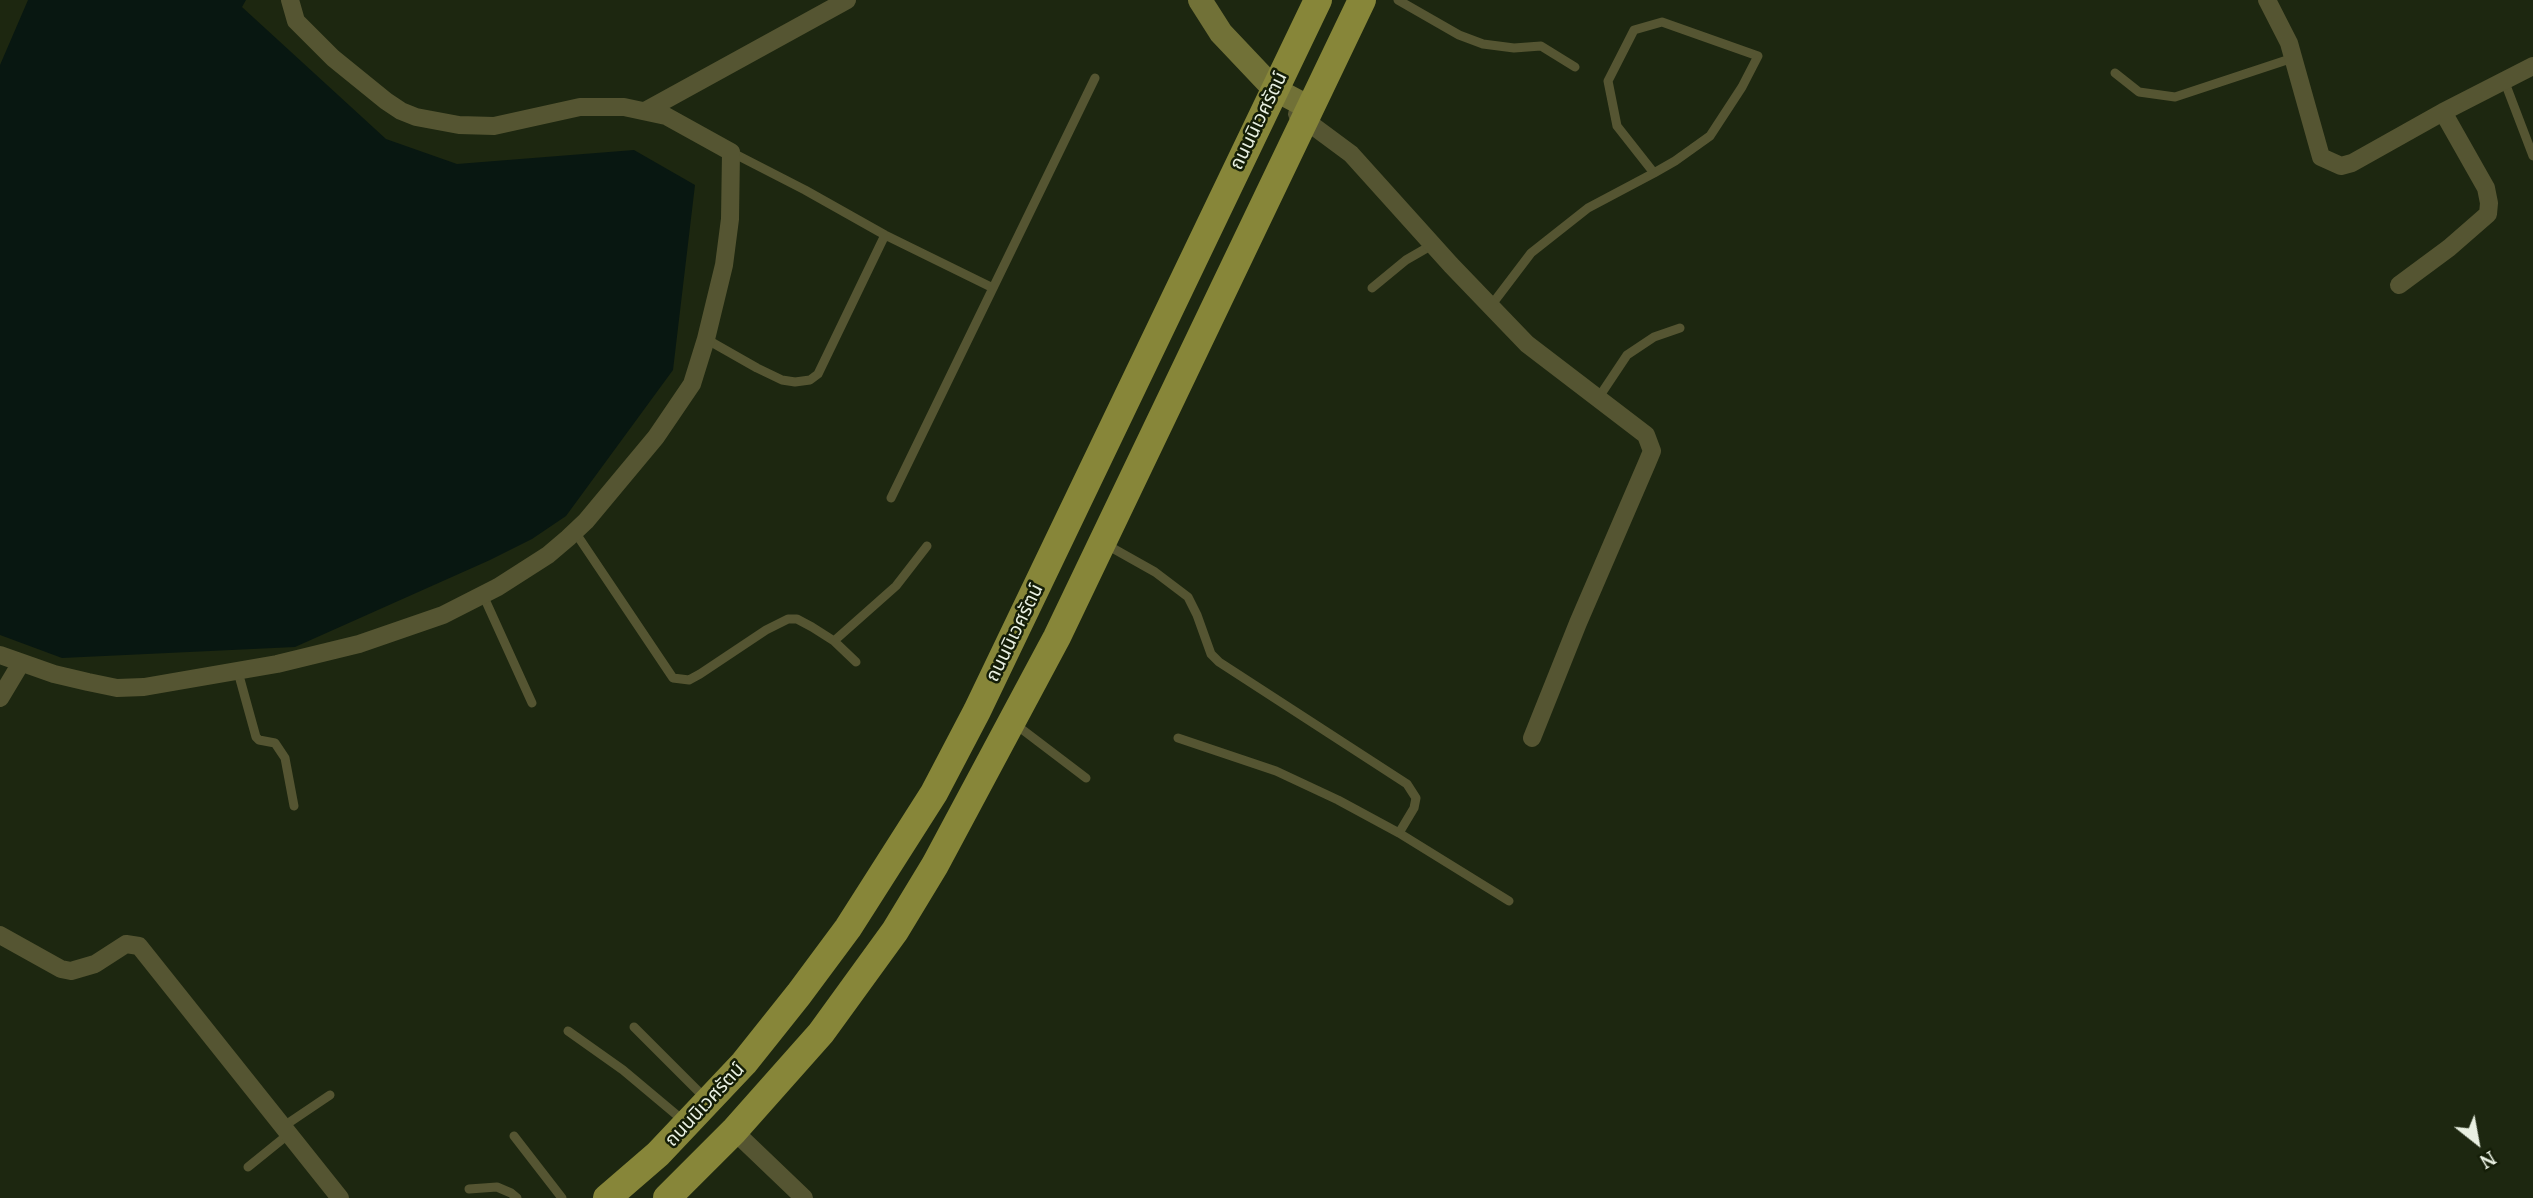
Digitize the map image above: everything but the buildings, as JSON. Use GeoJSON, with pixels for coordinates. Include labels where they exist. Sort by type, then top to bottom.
{"type":"FeatureCollection","features":[{"type":"Feature","properties":{"kind":"main road","name":"ถนนนิเวศรัตน์"},"geometry":{"type":"LineString","coordinates":[[607,1198],[658,1154],[709,1102],[784,1014],[840,939],[934,793],[1019,625],[1318,0]]}},
{"type":"Feature","properties":{"kind":"main road","name":"ถนนนิเวศรัตน์"},"geometry":{"type":"LineString","coordinates":[[667,1198],[734,1131],[821,1032],[873,964],[935,865],[1057,637],[1362,0]]}},
{"type":"Feature","properties":{"kind":"street"},"geometry":{"type":"LineString","coordinates":[[0,655],[54,674],[117,688],[178,683],[359,644],[443,615],[483,595],[548,555],[575,531],[656,438],[692,384],[724,265],[730,219],[731,152],[688,126],[647,110],[580,107],[494,126],[416,117],[386,101],[333,58],[296,21],[290,0]]}},
{"type":"Feature","properties":{"kind":"street"},"geometry":{"type":"LineString","coordinates":[[647,110],[847,0]]}},
{"type":"Feature","properties":{"kind":"street"},"geometry":{"type":"LineString","coordinates":[[1200,0],[1221,33],[1272,94],[1308,113],[1351,154],[1432,245],[1527,344],[1646,435],[1652,451],[1577,623],[1532,738]]}},
{"type":"Feature","properties":{"kind":"street"},"geometry":{"type":"LineString","coordinates":[[2267,0],[2289,43],[2321,157],[2341,166],[2352,163],[2442,112],[2533,66]]}},
{"type":"Feature","properties":{"kind":"street"},"geometry":{"type":"LineString","coordinates":[[2399,285],[2449,248],[2488,214],[2486,188],[2442,112]]}},
{"type":"Feature","properties":{"kind":"street"},"geometry":{"type":"LineString","coordinates":[[0,698],[21,663]]}},
{"type":"Feature","properties":{"kind":"street"},"geometry":{"type":"LineString","coordinates":[[0,935],[61,969],[71,971],[95,964],[126,944],[139,946],[340,1198]]}},
{"type":"Feature","properties":{"kind":"street"},"geometry":{"type":"LineString","coordinates":[[734,1131],[804,1198]]}},
{"type":"Feature","properties":{"kind":"lane"},"geometry":{"type":"LineString","coordinates":[[1398,0],[1459,35],[1483,44],[1514,48],[1541,46],[1575,67]]}},
{"type":"Feature","properties":{"kind":"lane"},"geometry":{"type":"LineString","coordinates":[[1490,307],[1531,253],[1588,208],[1654,173],[1710,136],[1758,57],[1662,22],[1634,30],[1608,81],[1617,127],[1654,173]]}},
{"type":"Feature","properties":{"kind":"lane"},"geometry":{"type":"LineString","coordinates":[[2115,73],[2139,92],[2175,97],[2293,58]]}},
{"type":"Feature","properties":{"kind":"lane"},"geometry":{"type":"LineString","coordinates":[[891,498],[1095,78]]}},
{"type":"Feature","properties":{"kind":"lane"},"geometry":{"type":"LineString","coordinates":[[2504,80],[2533,156]]}},
{"type":"Feature","properties":{"kind":"lane"},"geometry":{"type":"LineString","coordinates":[[731,152],[885,235],[993,288]]}},
{"type":"Feature","properties":{"kind":"lane"},"geometry":{"type":"LineString","coordinates":[[706,339],[782,380],[810,380],[818,374],[885,235]]}},
{"type":"Feature","properties":{"kind":"lane"},"geometry":{"type":"LineString","coordinates":[[1372,288],[1406,260],[1432,245]]}},
{"type":"Feature","properties":{"kind":"lane"},"geometry":{"type":"LineString","coordinates":[[1599,397],[1627,355],[1654,337],[1680,328]]}},
{"type":"Feature","properties":{"kind":"lane"},"geometry":{"type":"LineString","coordinates":[[575,531],[673,678],[688,680],[700,674],[766,630],[788,619],[796,619],[834,641],[856,662]]}},
{"type":"Feature","properties":{"kind":"lane"},"geometry":{"type":"LineString","coordinates":[[1102,542],[1155,572],[1188,597],[1211,654],[1219,662],[1407,784],[1416,798],[1414,808],[1399,833]]}},
{"type":"Feature","properties":{"kind":"lane"},"geometry":{"type":"LineString","coordinates":[[834,641],[895,586],[927,547]]}},
{"type":"Feature","properties":{"kind":"lane"},"geometry":{"type":"LineString","coordinates":[[483,595],[532,703]]}},
{"type":"Feature","properties":{"kind":"lane"},"geometry":{"type":"LineString","coordinates":[[239,672],[256,737],[275,743],[285,758],[294,806]]}},
{"type":"Feature","properties":{"kind":"lane"},"geometry":{"type":"LineString","coordinates":[[1012,722],[1086,778]]}},
{"type":"Feature","properties":{"kind":"lane"},"geometry":{"type":"LineString","coordinates":[[1178,738],[1276,771],[1399,833],[1510,901]]}},
{"type":"Feature","properties":{"kind":"lane"},"geometry":{"type":"LineString","coordinates":[[634,1027],[709,1102]]}},
{"type":"Feature","properties":{"kind":"lane"},"geometry":{"type":"LineString","coordinates":[[568,1031],[623,1070],[687,1124]]}},
{"type":"Feature","properties":{"kind":"lane"},"geometry":{"type":"LineString","coordinates":[[248,1167],[330,1095]]}},
{"type":"Feature","properties":{"kind":"lane"},"geometry":{"type":"LineString","coordinates":[[514,1136],[562,1198]]}},
{"type":"Feature","properties":{"kind":"lane"},"geometry":{"type":"LineString","coordinates":[[468,1189],[497,1187],[517,1198]]}},
{"type":"Feature","properties":{"kind":"shaded area"},"geometry":{"type":"Polygon","coordinates":[[[28,0],[246,0],[242,7],[386,139],[457,164],[634,150],[695,185],[673,370],[566,516],[532,539],[490,560],[295,647],[62,658],[0,635],[0,65],[28,0]]]}}]}
